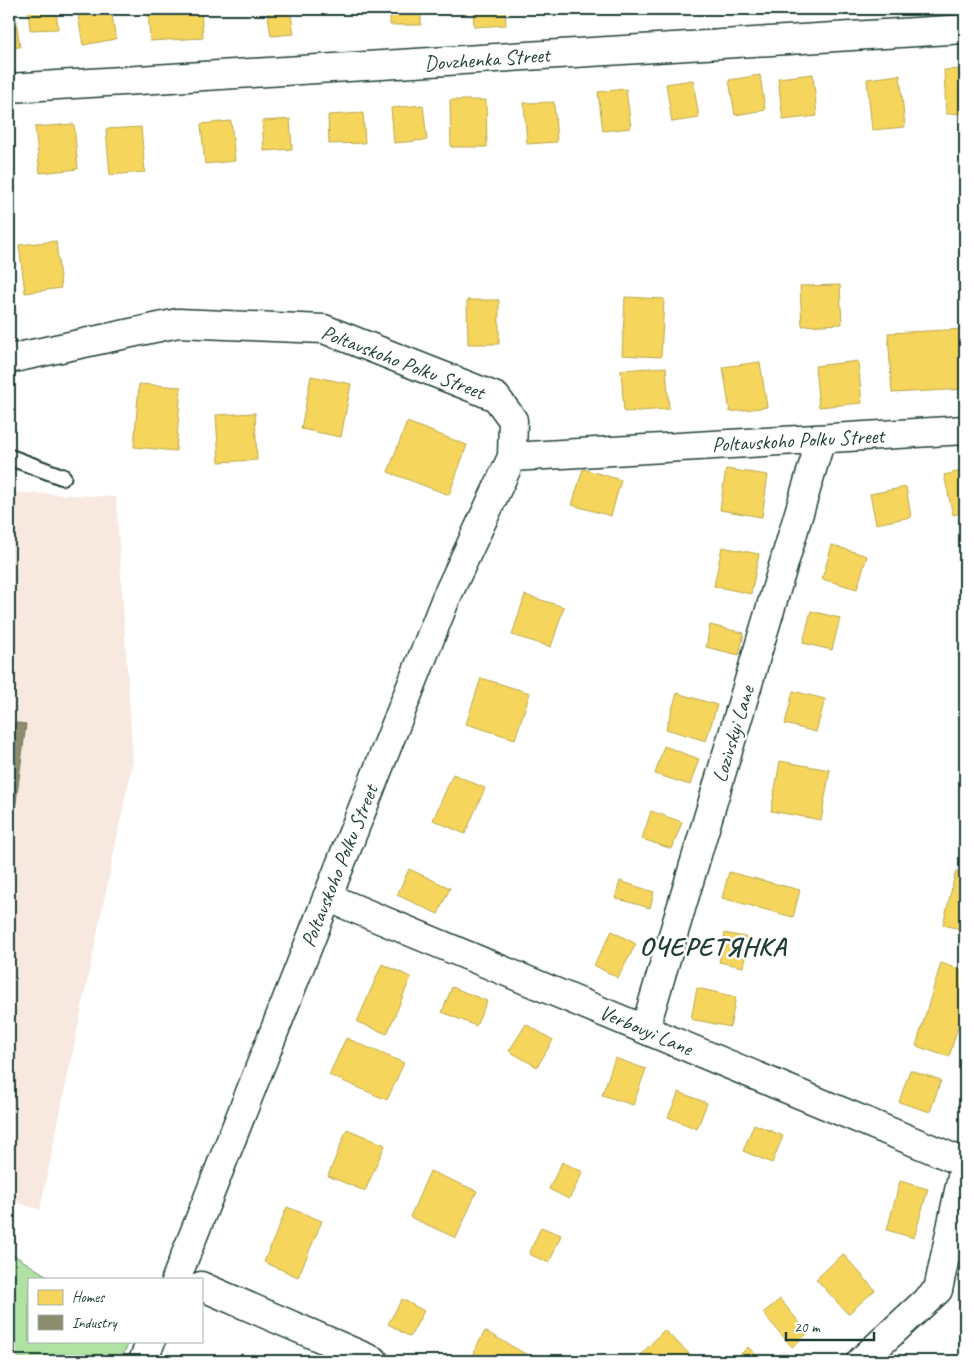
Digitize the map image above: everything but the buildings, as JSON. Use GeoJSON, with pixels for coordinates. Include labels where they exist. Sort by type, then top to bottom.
{"type":"FeatureCollection","features":[{"type":"Feature","properties":{"kind":"street","name":"Dovzhenka Street"},"geometry":{"type":"LineString","coordinates":[[9,88],[965,29]]}},
{"type":"Feature","properties":{"kind":"street","name":"Poltavskoho Polku Street"},"geometry":{"type":"LineString","coordinates":[[9,359],[178,323],[324,329],[496,397],[513,420],[512,457],[446,598],[327,897],[185,1278]]}},
{"type":"Feature","properties":{"kind":"street","name":"Poltavskoho Polku Street"},"geometry":{"type":"LineString","coordinates":[[512,457],[965,430]]}},
{"type":"Feature","properties":{"kind":"street","name":"Lozivskyi Lane"},"geometry":{"type":"LineString","coordinates":[[645,1029],[821,439]]}},
{"type":"Feature","properties":{"kind":"street","name":"Verbovyi Lane"},"geometry":{"type":"LineString","coordinates":[[327,897],[965,1162]]}},
{"type":"Feature","properties":{"kind":"street"},"geometry":{"type":"LineString","coordinates":[[861,1361],[938,1290],[965,1162]]}},
{"type":"Feature","properties":{"kind":"street"},"geometry":{"type":"LineString","coordinates":[[202,1288],[374,1361]]}},
{"type":"Feature","properties":{"kind":"street"},"geometry":{"type":"LineString","coordinates":[[143,1361],[151,1342]]}},
{"type":"Feature","properties":{"kind":"lane"},"geometry":{"type":"LineString","coordinates":[[9,457],[62,477]]}},
{"type":"Feature","properties":{"kind":"shaded area"},"geometry":{"type":"Polygon","coordinates":[[[9,492],[116,497],[133,760],[40,1210],[9,1200],[9,492]]]}},
{"type":"Feature","properties":{"kind":"green space"},"geometry":{"type":"Polygon","coordinates":[[[9,1252],[50,1278],[28,1278],[28,1342],[130,1342],[120,1361],[9,1361],[9,1252]]]}},
{"type":"Feature","properties":{"kind":"district","name":"ОЧЕРЕТЯНКА"},"geometry":{"type":"Point","coordinates":[713,946]}}]}
